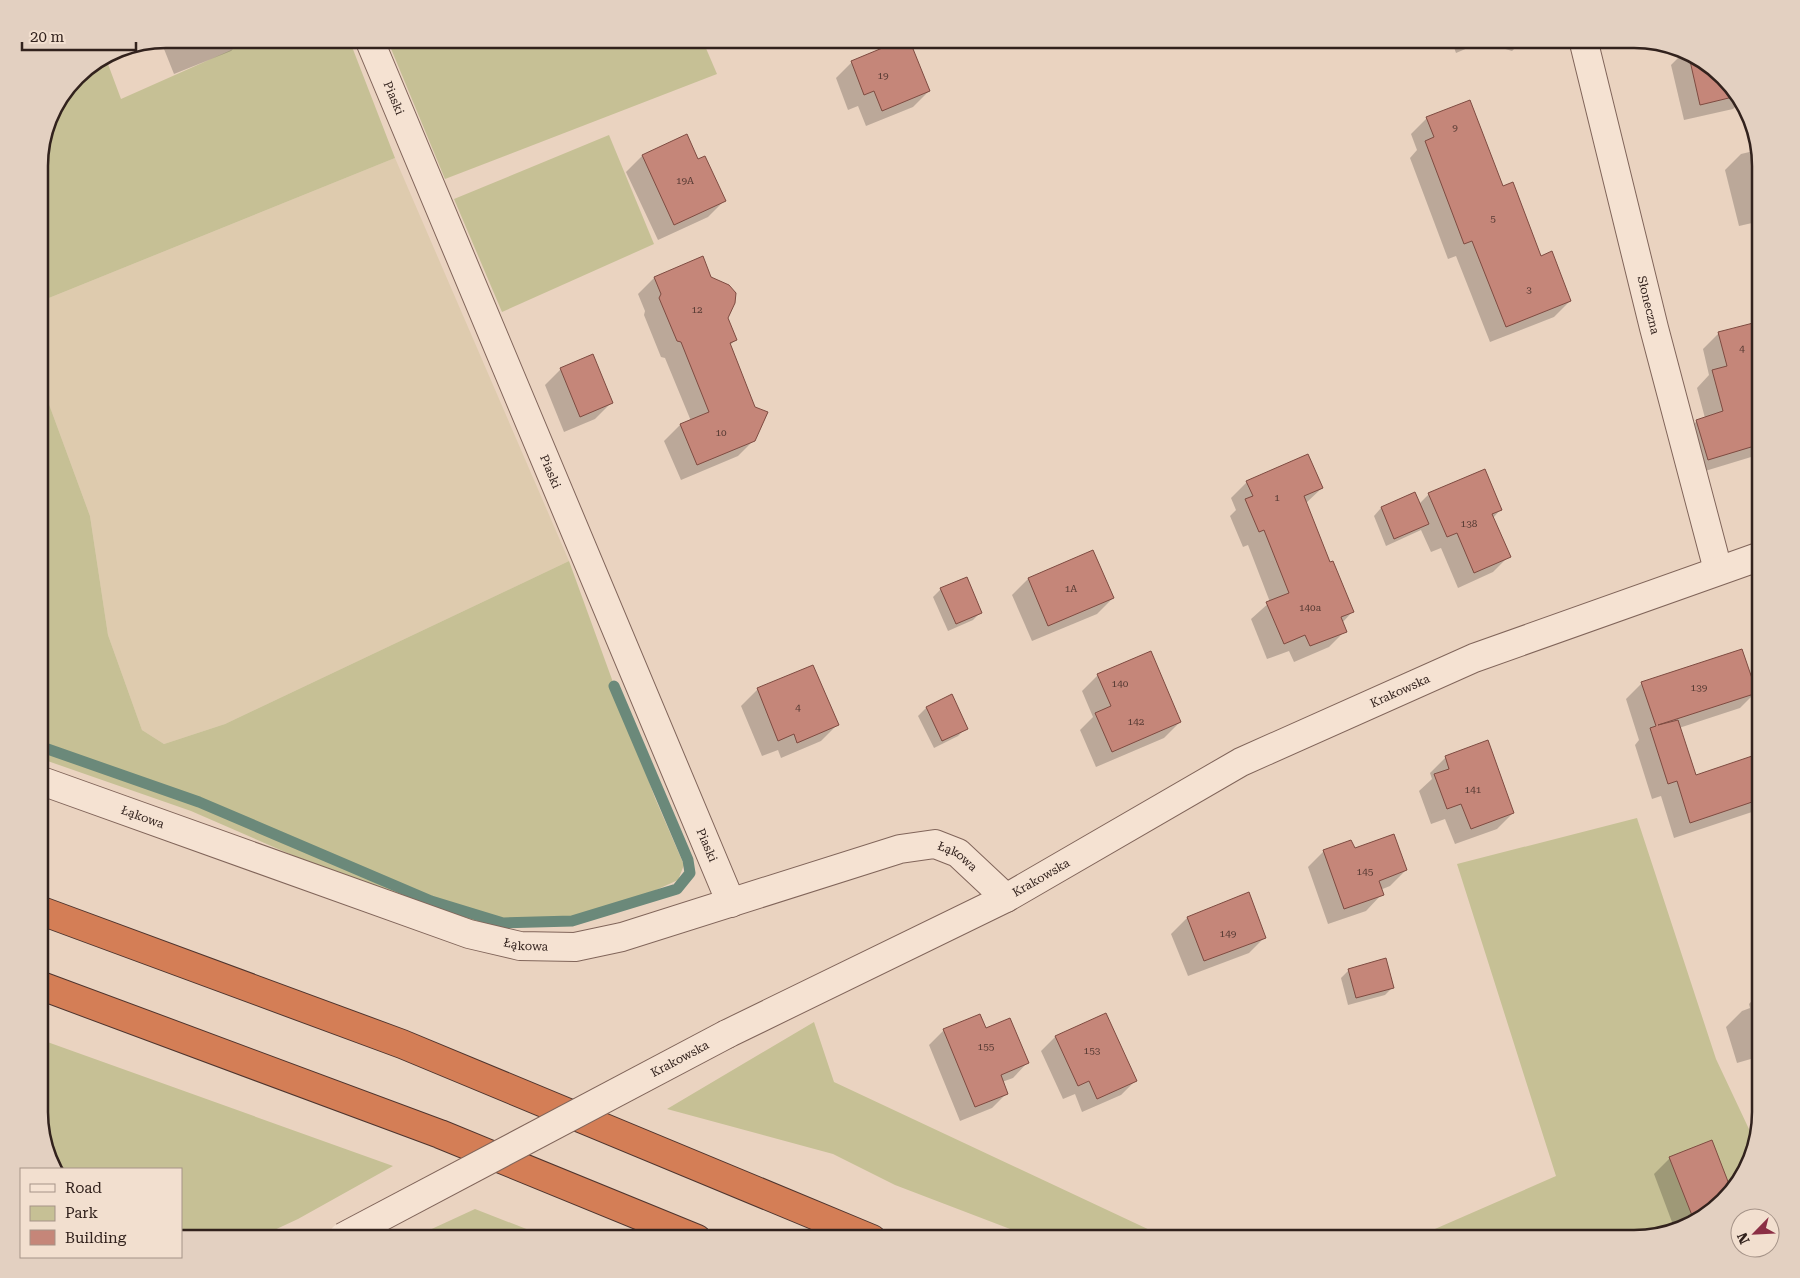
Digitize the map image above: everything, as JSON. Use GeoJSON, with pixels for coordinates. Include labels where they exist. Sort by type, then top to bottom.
{"type":"FeatureCollection","features":[{"type":"Feature","properties":{"kind":"highway"},"geometry":{"type":"LineString","coordinates":[[48,913],[402,1044],[850,1230]]}},
{"type":"Feature","properties":{"kind":"highway"},"geometry":{"type":"LineString","coordinates":[[48,988],[440,1134],[675,1230]]}},
{"type":"Feature","properties":{"kind":"street","name":"Piaski"},"geometry":{"type":"LineString","coordinates":[[372,47],[731,903]]}},
{"type":"Feature","properties":{"kind":"street","name":"Słoneczna"},"geometry":{"type":"LineString","coordinates":[[1585,47],[1654,328],[1718,570]]}},
{"type":"Feature","properties":{"kind":"street","name":"Krakowska"},"geometry":{"type":"LineString","coordinates":[[356,1230],[727,1034],[1006,898],[1241,762],[1474,658],[1752,559]]}},
{"type":"Feature","properties":{"kind":"street","name":"Łąkowa"},"geometry":{"type":"LineString","coordinates":[[48,783],[469,934],[520,946],[575,947],[622,937],[900,850],[935,844],[958,853],[1006,898]]}},
{"type":"Feature","properties":{"kind":"shaded area"},"geometry":{"type":"Polygon","coordinates":[[[395,158],[569,561],[225,724],[164,744],[142,730],[108,635],[90,516],[48,402],[48,298],[395,158]]]}},
{"type":"Feature","properties":{"kind":"green space"},"geometry":{"type":"Polygon","coordinates":[[[238,47],[352,47],[395,158],[48,298],[48,158],[50,143],[57,121],[63,107],[82,82],[108,63],[121,99],[238,47]]]}},
{"type":"Feature","properties":{"kind":"green space"},"geometry":{"type":"Polygon","coordinates":[[[390,47],[705,47],[717,74],[445,179],[390,47]]]}},
{"type":"Feature","properties":{"kind":"green space"},"geometry":{"type":"Polygon","coordinates":[[[609,135],[654,244],[502,312],[454,199],[609,135]]]}},
{"type":"Feature","properties":{"kind":"green space"},"geometry":{"type":"Polygon","coordinates":[[[48,402],[90,516],[108,635],[142,730],[164,744],[225,724],[569,561],[655,798],[684,865],[678,880],[590,920],[544,927],[479,927],[345,878],[191,811],[48,761],[48,402]]]}},
{"type":"Feature","properties":{"kind":"green space"},"geometry":{"type":"Polygon","coordinates":[[[1637,818],[1716,1059],[1750,1132],[1746,1150],[1733,1178],[1718,1196],[1700,1211],[1672,1224],[1650,1229],[1433,1230],[1556,1176],[1457,864],[1637,818]]]}},
{"type":"Feature","properties":{"kind":"green space"},"geometry":{"type":"Polygon","coordinates":[[[814,1022],[834,1082],[1150,1230],[1012,1230],[895,1185],[833,1154],[667,1109],[814,1022]]]}},
{"type":"Feature","properties":{"kind":"green space"},"geometry":{"type":"Polygon","coordinates":[[[48,1042],[393,1166],[298,1219],[274,1230],[182,1230],[182,1168],[62,1168],[52,1143],[48,1120],[48,1042]]]}},
{"type":"Feature","properties":{"kind":"green space"},"geometry":{"type":"Polygon","coordinates":[[[475,1209],[529,1230],[430,1230],[475,1209]]]}},
{"type":"Feature","properties":{"kind":"building"},"geometry":{"type":"Polygon","coordinates":[[[885,47],[912,47],[930,91],[882,111],[874,91],[864,95],[851,61],[885,47]]]}},
{"type":"Feature","properties":{"kind":"building"},"geometry":{"type":"Polygon","coordinates":[[[1690,62],[1700,67],[1718,82],[1731,97],[1700,105],[1690,62]]]}},
{"type":"Feature","properties":{"kind":"building"},"geometry":{"type":"Polygon","coordinates":[[[1470,100],[1503,186],[1513,182],[1541,256],[1552,251],[1571,301],[1506,327],[1472,241],[1464,244],[1425,141],[1434,137],[1426,117],[1470,100]]]}},
{"type":"Feature","properties":{"kind":"building"},"geometry":{"type":"Polygon","coordinates":[[[687,134],[698,159],[705,156],[726,201],[674,225],[642,155],[687,134]]]}},
{"type":"Feature","properties":{"kind":"building"},"geometry":{"type":"Polygon","coordinates":[[[703,256],[711,277],[729,285],[736,293],[735,303],[728,318],[737,340],[730,343],[755,407],[768,412],[755,441],[697,465],[680,424],[709,412],[681,342],[677,341],[659,298],[661,294],[654,277],[703,256]]]}},
{"type":"Feature","properties":{"kind":"building"},"geometry":{"type":"Polygon","coordinates":[[[1752,323],[1752,447],[1708,460],[1696,420],[1723,411],[1712,370],[1727,366],[1718,332],[1752,323]]]}},
{"type":"Feature","properties":{"kind":"building"},"geometry":{"type":"Polygon","coordinates":[[[593,354],[613,403],[580,417],[560,368],[593,354]]]}},
{"type":"Feature","properties":{"kind":"building"},"geometry":{"type":"Polygon","coordinates":[[[1308,454],[1323,488],[1304,496],[1330,562],[1333,561],[1354,612],[1341,617],[1347,632],[1310,646],[1305,635],[1284,644],[1266,602],[1289,593],[1264,530],[1259,532],[1245,499],[1253,496],[1246,481],[1308,454]]]}},
{"type":"Feature","properties":{"kind":"building"},"geometry":{"type":"Polygon","coordinates":[[[1485,469],[1502,510],[1492,514],[1511,557],[1474,573],[1457,533],[1447,537],[1428,493],[1485,469]]]}},
{"type":"Feature","properties":{"kind":"building"},"geometry":{"type":"Polygon","coordinates":[[[1415,492],[1429,524],[1394,539],[1381,507],[1415,492]]]}},
{"type":"Feature","properties":{"kind":"building"},"geometry":{"type":"Polygon","coordinates":[[[1093,550],[1114,598],[1048,626],[1028,578],[1093,550]]]}},
{"type":"Feature","properties":{"kind":"building"},"geometry":{"type":"Polygon","coordinates":[[[967,577],[982,613],[956,624],[940,588],[967,577]]]}},
{"type":"Feature","properties":{"kind":"building"},"geometry":{"type":"Polygon","coordinates":[[[1742,649],[1752,678],[1752,695],[1658,725],[1678,720],[1696,775],[1752,756],[1752,802],[1690,823],[1677,781],[1668,784],[1650,728],[1656,726],[1641,682],[1742,649]]]}},
{"type":"Feature","properties":{"kind":"building"},"geometry":{"type":"Polygon","coordinates":[[[1151,651],[1181,722],[1112,752],[1095,713],[1111,706],[1097,674],[1151,651]]]}},
{"type":"Feature","properties":{"kind":"building"},"geometry":{"type":"Polygon","coordinates":[[[813,665],[839,725],[797,743],[794,734],[778,741],[757,688],[813,665]]]}},
{"type":"Feature","properties":{"kind":"building"},"geometry":{"type":"Polygon","coordinates":[[[952,694],[968,729],[942,741],[926,707],[952,694]]]}},
{"type":"Feature","properties":{"kind":"building"},"geometry":{"type":"Polygon","coordinates":[[[1488,740],[1514,813],[1471,829],[1461,804],[1447,809],[1434,774],[1449,769],[1445,756],[1488,740]]]}},
{"type":"Feature","properties":{"kind":"building"},"geometry":{"type":"Polygon","coordinates":[[[1394,834],[1407,870],[1379,881],[1384,895],[1344,909],[1323,850],[1351,840],[1355,848],[1394,834]]]}},
{"type":"Feature","properties":{"kind":"building"},"geometry":{"type":"Polygon","coordinates":[[[1249,892],[1266,938],[1204,961],[1187,917],[1249,892]]]}},
{"type":"Feature","properties":{"kind":"building"},"geometry":{"type":"Polygon","coordinates":[[[1386,958],[1394,988],[1356,998],[1348,969],[1386,958]]]}},
{"type":"Feature","properties":{"kind":"building"},"geometry":{"type":"Polygon","coordinates":[[[1106,1013],[1137,1081],[1097,1099],[1089,1081],[1078,1086],[1055,1036],[1106,1013]]]}},
{"type":"Feature","properties":{"kind":"building"},"geometry":{"type":"Polygon","coordinates":[[[980,1014],[986,1028],[1010,1018],[1029,1063],[1001,1075],[1008,1094],[975,1107],[943,1029],[980,1014]]]}},
{"type":"Feature","properties":{"kind":"building"},"geometry":{"type":"Polygon","coordinates":[[[1712,1140],[1729,1183],[1718,1196],[1692,1215],[1669,1157],[1712,1140]]]}},
{"type":"Feature","properties":{"kind":"waterway"},"geometry":{"type":"LineString","coordinates":[[48,749],[199,802],[431,901],[503,923],[572,921],[677,889],[690,873],[688,860],[614,686]]}}]}
